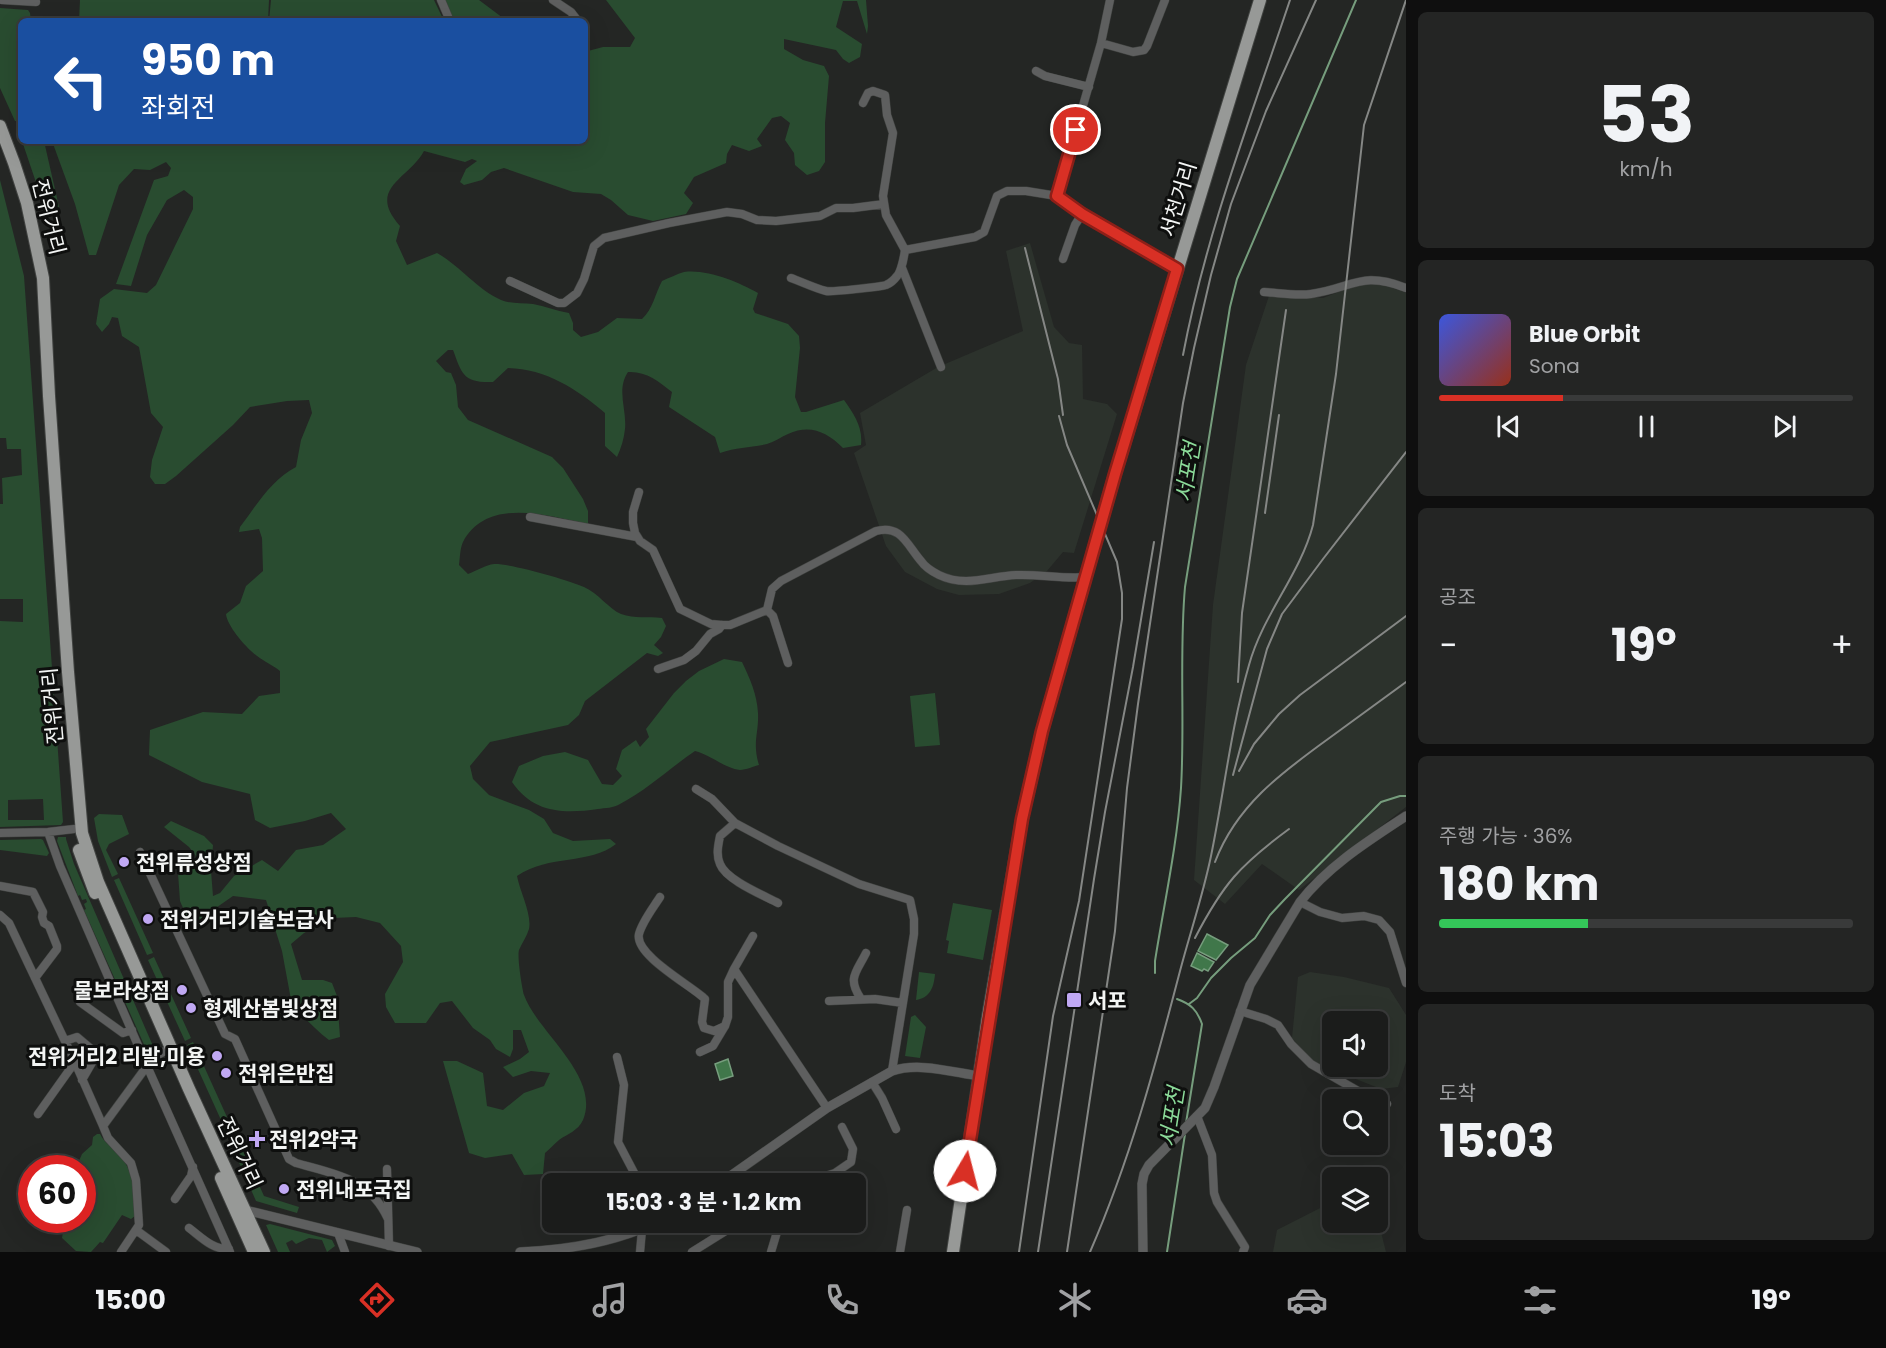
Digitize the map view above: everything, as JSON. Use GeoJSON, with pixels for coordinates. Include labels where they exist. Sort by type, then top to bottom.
{"type":"FeatureCollection","features":[{"type":"Feature","properties":{"kind":"main road","name":"서천거리"},"geometry":{"type":"LineString","coordinates":[[953,1252],[979,1076],[1022,819],[1042,731],[1177,269],[1260,0]]}},
{"type":"Feature","properties":{"kind":"main road","name":"전위거리"},"geometry":{"type":"LineString","coordinates":[[0,126],[27,202],[44,278],[49,396],[68,672],[82,833],[98,882],[264,1252]]}},
{"type":"Feature","properties":{"kind":"main road","name":"전위거리"},"geometry":{"type":"LineString","coordinates":[[0,145],[19,204],[36,278],[74,829],[87,877],[254,1252]]}},
{"type":"Feature","properties":{"kind":"street"},"geometry":{"type":"LineString","coordinates":[[2,0],[36,2]]}},
{"type":"Feature","properties":{"kind":"street"},"geometry":{"type":"LineString","coordinates":[[441,0],[449,18]]}},
{"type":"Feature","properties":{"kind":"street"},"geometry":{"type":"LineString","coordinates":[[553,0],[576,18]]}},
{"type":"Feature","properties":{"kind":"street"},"geometry":{"type":"LineString","coordinates":[[1057,196],[1101,43],[1110,0]]}},
{"type":"Feature","properties":{"kind":"street"},"geometry":{"type":"LineString","coordinates":[[1101,43],[1133,52],[1144,50],[1165,0]]}},
{"type":"Feature","properties":{"kind":"street"},"geometry":{"type":"LineString","coordinates":[[1036,70],[1045,76],[1089,87]]}},
{"type":"Feature","properties":{"kind":"street"},"geometry":{"type":"LineString","coordinates":[[863,103],[868,93],[873,91],[885,95],[887,115],[893,133],[883,196],[886,215],[891,228],[905,250],[901,263],[902,268],[941,367]]}},
{"type":"Feature","properties":{"kind":"street"},"geometry":{"type":"LineString","coordinates":[[905,250],[975,237],[984,232],[997,196],[1007,191],[1026,191],[1057,196],[1082,214],[1177,269]]}},
{"type":"Feature","properties":{"kind":"street"},"geometry":{"type":"LineString","coordinates":[[510,281],[558,303],[564,303],[577,293],[584,279],[594,246],[604,238],[727,212],[742,214],[757,220],[776,221],[820,216],[836,208],[884,204]]}},
{"type":"Feature","properties":{"kind":"street"},"geometry":{"type":"LineString","coordinates":[[1063,259],[1075,225],[1082,214]]}},
{"type":"Feature","properties":{"kind":"street"},"geometry":{"type":"LineString","coordinates":[[790,278],[834,292],[890,284],[902,268]]}},
{"type":"Feature","properties":{"kind":"street"},"geometry":{"type":"LineString","coordinates":[[1264,292],[1308,294],[1329,291],[1370,279],[1406,288]]}},
{"type":"Feature","properties":{"kind":"street"},"geometry":{"type":"LineString","coordinates":[[637,537],[633,513],[639,492]]}},
{"type":"Feature","properties":{"kind":"street"},"geometry":{"type":"LineString","coordinates":[[530,517],[637,537],[653,550],[680,609],[711,624],[730,625],[768,610]]}},
{"type":"Feature","properties":{"kind":"street"},"geometry":{"type":"LineString","coordinates":[[768,610],[775,585],[876,531],[886,528],[893,530],[903,538],[922,564],[940,576],[976,582],[1015,575],[1065,579],[1086,577]]}},
{"type":"Feature","properties":{"kind":"street"},"geometry":{"type":"LineString","coordinates":[[768,610],[773,616],[788,663]]}},
{"type":"Feature","properties":{"kind":"street"},"geometry":{"type":"LineString","coordinates":[[658,669],[684,660],[722,625]]}},
{"type":"Feature","properties":{"kind":"street"},"geometry":{"type":"LineString","coordinates":[[696,789],[712,800],[735,823],[778,846],[859,884],[910,900],[914,934],[892,1071]]}},
{"type":"Feature","properties":{"kind":"street"},"geometry":{"type":"LineString","coordinates":[[1143,1252],[1142,1184],[1144,1174],[1149,1165],[1205,1108],[1250,985],[1300,902],[1308,891],[1333,868],[1406,816]]}},
{"type":"Feature","properties":{"kind":"street"},"geometry":{"type":"LineString","coordinates":[[735,823],[720,837],[717,858],[721,867],[729,875],[778,903]]}},
{"type":"Feature","properties":{"kind":"street"},"geometry":{"type":"LineString","coordinates":[[0,833],[74,829]]}},
{"type":"Feature","properties":{"kind":"street"},"geometry":{"type":"LineString","coordinates":[[48,832],[60,866],[147,1066],[230,1250],[215,1247],[189,1228]]}},
{"type":"Feature","properties":{"kind":"street"},"geometry":{"type":"LineString","coordinates":[[140,852],[225,1034],[235,1039],[284,1151],[296,1163],[355,1181],[378,1201],[388,1219]]}},
{"type":"Feature","properties":{"kind":"street"},"geometry":{"type":"LineString","coordinates":[[0,886],[33,892],[43,912],[44,923],[49,926],[57,946],[35,978]]}},
{"type":"Feature","properties":{"kind":"street"},"geometry":{"type":"LineString","coordinates":[[660,897],[639,933],[640,944],[647,954],[703,997],[705,1003],[702,1022],[704,1028],[714,1031],[725,1026]]}},
{"type":"Feature","properties":{"kind":"street"},"geometry":{"type":"LineString","coordinates":[[1300,902],[1320,912],[1342,918],[1364,916],[1379,920],[1390,932],[1406,983]]}},
{"type":"Feature","properties":{"kind":"street"},"geometry":{"type":"LineString","coordinates":[[0,915],[9,923],[75,1062],[108,1138],[122,1152],[134,1171],[139,1218],[136,1230],[121,1252]]}},
{"type":"Feature","properties":{"kind":"street"},"geometry":{"type":"LineString","coordinates":[[700,1052],[713,1046],[725,1026],[728,1017],[728,981],[753,936]]}},
{"type":"Feature","properties":{"kind":"street"},"geometry":{"type":"LineString","coordinates":[[861,999],[853,982],[857,968],[866,953]]}},
{"type":"Feature","properties":{"kind":"street"},"geometry":{"type":"LineString","coordinates":[[735,969],[827,1108]]}},
{"type":"Feature","properties":{"kind":"street"},"geometry":{"type":"LineString","coordinates":[[830,1001],[861,999],[903,1003]]}},
{"type":"Feature","properties":{"kind":"street"},"geometry":{"type":"LineString","coordinates":[[80,1002],[123,1033],[132,1030]]}},
{"type":"Feature","properties":{"kind":"street"},"geometry":{"type":"LineString","coordinates":[[1240,1011],[1278,1025],[1291,1044],[1311,1064],[1355,1089]]}},
{"type":"Feature","properties":{"kind":"street"},"geometry":{"type":"LineString","coordinates":[[65,1041],[77,1037],[97,1054],[82,1080]]}},
{"type":"Feature","properties":{"kind":"street"},"geometry":{"type":"LineString","coordinates":[[103,1126],[154,1057],[165,1052]]}},
{"type":"Feature","properties":{"kind":"street"},"geometry":{"type":"LineString","coordinates":[[617,1057],[624,1085],[618,1142],[634,1173]]}},
{"type":"Feature","properties":{"kind":"street"},"geometry":{"type":"LineString","coordinates":[[39,1114],[75,1062]]}},
{"type":"Feature","properties":{"kind":"street"},"geometry":{"type":"LineString","coordinates":[[735,1173],[827,1108],[892,1071],[903,1067],[979,1076]]}},
{"type":"Feature","properties":{"kind":"street"},"geometry":{"type":"LineString","coordinates":[[872,1082],[896,1129]]}},
{"type":"Feature","properties":{"kind":"street"},"geometry":{"type":"LineString","coordinates":[[1195,1119],[1212,1155],[1214,1193],[1217,1202],[1239,1235],[1245,1247],[1243,1252]]}},
{"type":"Feature","properties":{"kind":"street"},"geometry":{"type":"LineString","coordinates":[[835,1173],[851,1162],[853,1149],[842,1127]]}},
{"type":"Feature","properties":{"kind":"street"},"geometry":{"type":"LineString","coordinates":[[175,1199],[191,1176],[193,1167]]}},
{"type":"Feature","properties":{"kind":"street"},"geometry":{"type":"LineString","coordinates":[[387,1168],[389,1246]]}},
{"type":"Feature","properties":{"kind":"street"},"geometry":{"type":"LineString","coordinates":[[245,1209],[417,1252]]}},
{"type":"Feature","properties":{"kind":"street"},"geometry":{"type":"LineString","coordinates":[[900,1252],[907,1210]]}},
{"type":"Feature","properties":{"kind":"street"},"geometry":{"type":"LineString","coordinates":[[136,1230],[166,1252]]}},
{"type":"Feature","properties":{"kind":"street"},"geometry":{"type":"LineString","coordinates":[[338,1233],[345,1252]]}},
{"type":"Feature","properties":{"kind":"street"},"geometry":{"type":"LineString","coordinates":[[520,1252],[578,1249],[632,1233]]}},
{"type":"Feature","properties":{"kind":"street"},"geometry":{"type":"LineString","coordinates":[[640,1252],[642,1233]]}},
{"type":"Feature","properties":{"kind":"street"},"geometry":{"type":"LineString","coordinates":[[692,1252],[722,1233]]}},
{"type":"Feature","properties":{"kind":"street"},"geometry":{"type":"LineString","coordinates":[[771,1252],[777,1233]]}},
{"type":"Feature","properties":{"kind":"shaded area"},"geometry":{"type":"Polygon","coordinates":[[[80,0],[269,0],[268,18],[79,18],[80,0]]]}},
{"type":"Feature","properties":{"kind":"shaded area"},"geometry":{"type":"Polygon","coordinates":[[[271,0],[434,0],[443,18],[269,18],[271,0]]]}},
{"type":"Feature","properties":{"kind":"shaded area"},"geometry":{"type":"Polygon","coordinates":[[[444,0],[479,0],[503,18],[453,18],[444,0]]]}},
{"type":"Feature","properties":{"kind":"shaded area"},"geometry":{"type":"Polygon","coordinates":[[[606,0],[866,0],[867,34],[857,1],[843,1],[836,27],[862,44],[860,57],[849,63],[836,50],[784,39],[784,49],[803,60],[824,66],[829,76],[825,123],[825,162],[819,171],[807,175],[795,165],[794,153],[785,140],[790,123],[781,116],[772,118],[757,139],[762,146],[749,151],[732,145],[727,154],[726,163],[694,177],[684,193],[693,203],[686,214],[653,221],[628,215],[601,194],[573,192],[504,168],[491,172],[482,180],[464,185],[460,182],[466,169],[477,161],[472,159],[465,162],[424,151],[394,185],[387,202],[400,226],[396,241],[407,265],[437,253],[484,290],[501,300],[533,304],[569,313],[573,330],[581,337],[598,332],[617,318],[642,319],[651,306],[662,281],[684,272],[703,272],[732,281],[758,293],[753,309],[755,313],[788,324],[799,336],[795,397],[801,412],[844,400],[859,427],[861,445],[843,448],[818,431],[804,430],[788,434],[767,444],[720,453],[715,437],[669,407],[672,392],[646,375],[628,372],[622,393],[625,433],[617,457],[605,446],[605,413],[572,388],[548,376],[522,369],[508,368],[493,382],[475,381],[462,371],[453,350],[448,350],[436,361],[446,372],[451,373],[456,385],[458,407],[468,420],[552,457],[563,468],[588,511],[588,524],[520,513],[503,514],[487,519],[474,528],[463,542],[459,565],[468,574],[494,564],[502,564],[553,576],[589,590],[621,614],[662,618],[666,626],[654,645],[663,653],[658,656],[647,653],[585,701],[579,715],[568,725],[490,742],[470,766],[473,779],[489,795],[529,810],[544,819],[553,833],[573,841],[610,839],[616,844],[594,855],[542,865],[517,876],[529,923],[528,932],[519,950],[524,995],[541,1024],[576,1071],[583,1087],[586,1104],[583,1120],[578,1127],[545,1153],[543,1173],[524,1175],[512,1154],[485,1158],[469,1153],[443,1061],[457,1061],[483,1073],[487,1106],[503,1110],[524,1093],[544,1086],[550,1073],[531,1071],[513,1077],[503,1067],[529,1052],[521,1030],[513,1030],[513,1049],[510,1057],[496,1049],[490,1040],[473,1028],[452,1001],[440,1003],[426,1023],[395,1023],[386,1007],[385,994],[403,962],[401,946],[380,923],[356,917],[333,918],[304,933],[291,944],[302,980],[323,980],[332,983],[337,996],[340,1037],[329,1040],[292,1005],[282,951],[266,900],[233,896],[200,919],[189,922],[180,901],[178,873],[194,863],[196,856],[189,847],[164,827],[171,821],[204,836],[213,845],[211,871],[213,896],[220,893],[234,876],[262,860],[278,871],[296,850],[323,845],[346,829],[331,813],[270,828],[255,820],[250,794],[202,782],[149,755],[150,730],[203,712],[242,714],[259,696],[280,693],[280,671],[246,646],[235,633],[226,614],[240,603],[246,586],[263,571],[262,538],[259,529],[239,532],[240,527],[272,486],[296,467],[301,440],[312,413],[309,400],[250,407],[176,476],[165,484],[155,484],[150,477],[152,460],[163,427],[151,413],[139,347],[122,336],[118,318],[112,317],[102,332],[96,324],[100,299],[114,289],[147,293],[156,285],[193,209],[193,197],[184,190],[167,200],[147,235],[131,286],[116,284],[154,180],[168,176],[171,168],[166,162],[150,170],[134,169],[119,185],[96,255],[89,255],[75,204],[53,144],[588,144],[588,51],[603,47],[630,47],[635,38],[606,0]]]}},
{"type":"Feature","properties":{"kind":"shaded area"},"geometry":{"type":"Polygon","coordinates":[[[0,8],[28,10],[31,18],[18,18],[18,121],[15,121],[0,88],[0,8]]]}},
{"type":"Feature","properties":{"kind":"shaded area"},"geometry":{"type":"Polygon","coordinates":[[[23,144],[45,144],[59,207],[44,206],[23,144]]]}},
{"type":"Feature","properties":{"kind":"shaded area"},"geometry":{"type":"Polygon","coordinates":[[[0,180],[24,276],[63,822],[61,825],[0,827],[0,621],[23,622],[23,599],[0,599],[2,478],[22,475],[21,449],[7,449],[6,438],[0,438],[0,180]],[[43,799],[8,800],[8,820],[44,820],[43,799]]]}},
{"type":"Feature","properties":{"kind":"shaded area"},"geometry":{"type":"Polygon","coordinates":[[[1030,243],[1054,327],[1069,343],[1082,345],[1083,399],[1107,404],[1117,414],[1074,553],[1063,552],[1047,571],[1030,583],[999,594],[959,595],[937,589],[905,572],[886,546],[854,453],[866,445],[860,413],[938,367],[1023,331],[1006,251],[1030,243]]]}},
{"type":"Feature","properties":{"kind":"shaded area"},"geometry":{"type":"Polygon","coordinates":[[[1364,282],[1383,284],[1406,293],[1406,807],[1299,890],[1262,864],[1225,904],[1194,880],[1213,605],[1246,365],[1269,296],[1323,298],[1364,282]]]}},
{"type":"Feature","properties":{"kind":"shaded area"},"geometry":{"type":"Polygon","coordinates":[[[724,659],[742,662],[753,687],[758,713],[756,744],[759,765],[742,770],[734,769],[695,751],[640,792],[618,805],[585,811],[561,811],[539,805],[529,800],[512,782],[519,766],[543,756],[565,752],[588,760],[602,784],[613,785],[622,776],[616,769],[622,750],[636,740],[640,747],[649,737],[646,729],[674,693],[699,671],[724,659]]]}},
{"type":"Feature","properties":{"kind":"shaded area"},"geometry":{"type":"Polygon","coordinates":[[[935,693],[940,745],[915,747],[910,696],[935,693]]]}},
{"type":"Feature","properties":{"kind":"shaded area"},"geometry":{"type":"Polygon","coordinates":[[[99,814],[122,815],[129,834],[109,844],[106,850],[118,874],[112,877],[98,841],[94,818],[99,814]]]}},
{"type":"Feature","properties":{"kind":"shaded area"},"geometry":{"type":"Polygon","coordinates":[[[58,837],[66,837],[74,864],[153,1046],[150,1052],[146,1049],[84,910],[86,899],[82,900],[80,895],[78,896],[57,841],[58,837]]]}},
{"type":"Feature","properties":{"kind":"shaded area"},"geometry":{"type":"Polygon","coordinates":[[[41,839],[49,853],[47,856],[0,850],[0,840],[41,839]]]}},
{"type":"Feature","properties":{"kind":"shaded area"},"geometry":{"type":"Polygon","coordinates":[[[119,878],[153,953],[147,955],[114,880],[119,878]]]}},
{"type":"Feature","properties":{"kind":"shaded area"},"geometry":{"type":"Polygon","coordinates":[[[953,903],[992,910],[983,960],[947,953],[949,941],[946,940],[953,903]]]}},
{"type":"Feature","properties":{"kind":"shaded area"},"geometry":{"type":"Polygon","coordinates":[[[1207,934],[1228,945],[1216,960],[1198,951],[1207,934]]]}},
{"type":"Feature","properties":{"kind":"shaded area"},"geometry":{"type":"Polygon","coordinates":[[[1197,953],[1214,962],[1208,971],[1191,966],[1197,953]]]}},
{"type":"Feature","properties":{"kind":"shaded area"},"geometry":{"type":"Polygon","coordinates":[[[154,957],[191,1038],[185,1041],[148,960],[154,957]]]}},
{"type":"Feature","properties":{"kind":"shaded area"},"geometry":{"type":"Polygon","coordinates":[[[919,972],[935,974],[934,983],[928,994],[916,1000],[919,972]]]}},
{"type":"Feature","properties":{"kind":"shaded area"},"geometry":{"type":"Polygon","coordinates":[[[1310,972],[1344,977],[1389,988],[1406,1015],[1406,1062],[1398,1087],[1381,1089],[1351,1077],[1388,1077],[1388,1011],[1322,1011],[1322,1066],[1313,1062],[1292,1038],[1298,977],[1310,972]]]}},
{"type":"Feature","properties":{"kind":"shaded area"},"geometry":{"type":"Polygon","coordinates":[[[915,1015],[926,1027],[920,1058],[905,1056],[911,1017],[915,1015]]]}},
{"type":"Feature","properties":{"kind":"shaded area"},"geometry":{"type":"Polygon","coordinates":[[[193,1042],[227,1117],[221,1120],[187,1045],[193,1042]]]}},
{"type":"Feature","properties":{"kind":"shaded area"},"geometry":{"type":"Polygon","coordinates":[[[728,1059],[733,1076],[720,1080],[715,1064],[728,1059]]]}},
{"type":"Feature","properties":{"kind":"shaded area"},"geometry":{"type":"Polygon","coordinates":[[[230,1121],[264,1196],[299,1207],[297,1213],[256,1201],[222,1124],[230,1121]]]}},
{"type":"Feature","properties":{"kind":"shaded area"},"geometry":{"type":"Polygon","coordinates":[[[100,1134],[120,1155],[129,1169],[133,1184],[135,1216],[131,1219],[122,1215],[103,1243],[100,1242],[91,1252],[76,1251],[62,1238],[63,1233],[96,1233],[96,1155],[82,1155],[92,1145],[93,1137],[100,1134]]]}},
{"type":"Feature","properties":{"kind":"shaded area"},"geometry":{"type":"Polygon","coordinates":[[[1322,1207],[1322,1233],[1381,1233],[1386,1252],[1273,1252],[1277,1230],[1322,1207]]]}},
{"type":"Feature","properties":{"kind":"shaded area"},"geometry":{"type":"Polygon","coordinates":[[[270,1224],[332,1240],[335,1246],[327,1252],[322,1240],[309,1238],[296,1244],[292,1240],[286,1243],[290,1252],[278,1252],[266,1225],[270,1224]]]}},
{"type":"Feature","properties":{"kind":"waterway","name":"서포천"},"geometry":{"type":"LineString","coordinates":[[1155,973],[1181,788],[1182,637],[1185,587],[1230,307],[1237,279],[1356,0]]}},
{"type":"Feature","properties":{"kind":"waterway"},"geometry":{"type":"LineString","coordinates":[[1189,1004],[1197,998],[1211,978],[1255,938],[1270,915],[1285,899],[1381,802],[1406,796]]}},
{"type":"Feature","properties":{"kind":"waterway","name":"서포천"},"geometry":{"type":"LineString","coordinates":[[1177,999],[1193,1008],[1202,1024],[1186,1123]]}},
{"type":"Feature","properties":{"kind":"waterway","name":"서포천"},"geometry":{"type":"LineString","coordinates":[[1167,1252],[1185,1134]]}},
{"type":"Feature","properties":{"kind":"railway"},"geometry":{"type":"LineString","coordinates":[[1183,355],[1217,220],[1290,0]]}},
{"type":"Feature","properties":{"kind":"railway"},"geometry":{"type":"LineString","coordinates":[[1067,1252],[1115,931],[1127,788],[1183,403],[1211,275],[1231,204],[1266,111],[1316,0]]}},
{"type":"Feature","properties":{"kind":"railway"},"geometry":{"type":"LineString","coordinates":[[1090,1252],[1141,1113],[1200,900],[1211,856],[1237,712],[1249,665],[1255,646],[1299,561],[1313,525],[1336,374],[1364,125],[1406,0]]}},
{"type":"Feature","properties":{"kind":"railway"},"geometry":{"type":"LineString","coordinates":[[1025,248],[1058,379],[1063,415]]}},
{"type":"Feature","properties":{"kind":"railway"},"geometry":{"type":"LineString","coordinates":[[1238,682],[1242,613],[1286,310]]}},
{"type":"Feature","properties":{"kind":"railway"},"geometry":{"type":"LineString","coordinates":[[1265,513],[1279,415]]}},
{"type":"Feature","properties":{"kind":"railway"},"geometry":{"type":"LineString","coordinates":[[1019,1252],[1053,1016],[1079,901],[1122,619],[1122,593],[1117,562],[1067,445],[1059,416]]}},
{"type":"Feature","properties":{"kind":"railway"},"geometry":{"type":"LineString","coordinates":[[1233,775],[1267,649],[1282,614],[1406,452]]}},
{"type":"Feature","properties":{"kind":"railway"},"geometry":{"type":"LineString","coordinates":[[1038,1252],[1094,879],[1154,542]]}},
{"type":"Feature","properties":{"kind":"railway"},"geometry":{"type":"LineString","coordinates":[[1239,771],[1254,744],[1279,714],[1300,695],[1406,616]]}},
{"type":"Feature","properties":{"kind":"railway"},"geometry":{"type":"LineString","coordinates":[[1215,862],[1235,824],[1262,792],[1293,765],[1406,682]]}},
{"type":"Feature","properties":{"kind":"railway"},"geometry":{"type":"LineString","coordinates":[[1195,938],[1215,903],[1234,877],[1245,865],[1289,829]]}},
{"type":"Feature","properties":{"kind":"place","name":"전위류성상점"},"geometry":{"type":"Point","coordinates":[124,862]}},
{"type":"Feature","properties":{"kind":"place","name":"전위거리기술보급사"},"geometry":{"type":"Point","coordinates":[148,919]}},
{"type":"Feature","properties":{"kind":"place","name":"물보라상점"},"geometry":{"type":"Point","coordinates":[182,990]}},
{"type":"Feature","properties":{"kind":"place","name":"서포"},"geometry":{"type":"Point","coordinates":[1074,1000]}},
{"type":"Feature","properties":{"kind":"place","name":"형제산봄빛상점"},"geometry":{"type":"Point","coordinates":[191,1008]}},
{"type":"Feature","properties":{"kind":"place","name":"전위거리2 리발,미용"},"geometry":{"type":"Point","coordinates":[217,1056]}},
{"type":"Feature","properties":{"kind":"place","name":"전위은반집"},"geometry":{"type":"Point","coordinates":[226,1073]}},
{"type":"Feature","properties":{"kind":"place","name":"전위2약국"},"geometry":{"type":"Point","coordinates":[257,1139]}},
{"type":"Feature","properties":{"kind":"place","name":"전위내포국집"},"geometry":{"type":"Point","coordinates":[284,1189]}},
{"type":"Feature","properties":{"kind":"route"},"geometry":{"type":"LineString","coordinates":[[965,1171],[1022,819],[1042,731],[1115,474],[1177,269],[1082,214],[1057,196],[1076,130]]}}]}
